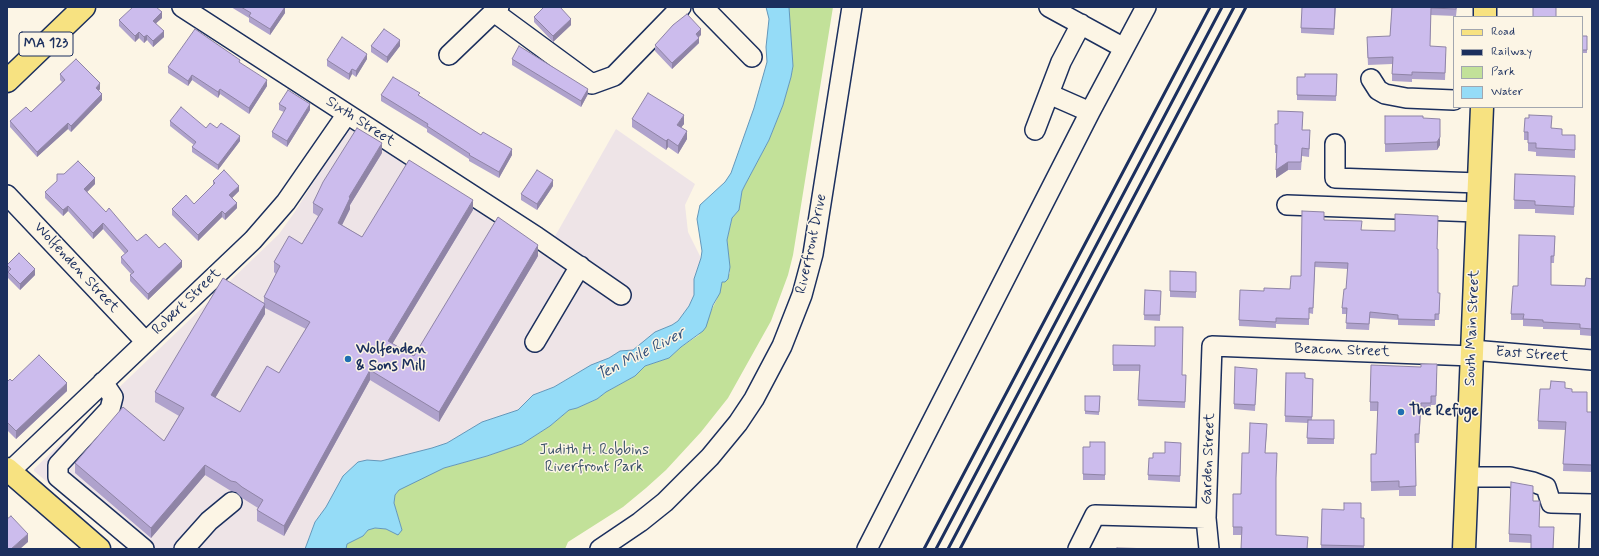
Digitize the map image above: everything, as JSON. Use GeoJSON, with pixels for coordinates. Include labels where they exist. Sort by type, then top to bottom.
{"type":"FeatureCollection","features":[{"type":"Feature","properties":{"kind":"main road","name":"MA 123"},"geometry":{"type":"LineString","coordinates":[[7,81],[84,7]]}},
{"type":"Feature","properties":{"kind":"main road","name":"South Main Street"},"geometry":{"type":"LineString","coordinates":[[1464,549],[1482,108]]}},
{"type":"Feature","properties":{"kind":"main road"},"geometry":{"type":"LineString","coordinates":[[8,471],[99,549]]}},
{"type":"Feature","properties":{"kind":"street","name":"Sixth Street"},"geometry":{"type":"LineString","coordinates":[[182,7],[537,237],[622,295]]}},
{"type":"Feature","properties":{"kind":"street"},"geometry":{"type":"LineString","coordinates":[[449,55],[497,9],[592,84],[614,76],[681,7]]}},
{"type":"Feature","properties":{"kind":"street"},"geometry":{"type":"LineString","coordinates":[[703,7],[752,57]]}},
{"type":"Feature","properties":{"kind":"street","name":"Riverfront Drive"},"geometry":{"type":"LineString","coordinates":[[600,549],[640,522],[665,502],[710,457],[729,434],[754,399],[782,346],[800,302],[813,254],[852,7]]}},
{"type":"Feature","properties":{"kind":"street"},"geometry":{"type":"LineString","coordinates":[[1049,7],[1124,48]]}},
{"type":"Feature","properties":{"kind":"street"},"geometry":{"type":"LineString","coordinates":[[867,549],[1090,112],[1146,7]]}},
{"type":"Feature","properties":{"kind":"street"},"geometry":{"type":"LineString","coordinates":[[1035,130],[1061,62],[1080,24]]}},
{"type":"Feature","properties":{"kind":"street"},"geometry":{"type":"LineString","coordinates":[[1371,79],[1378,90],[1385,94],[1406,98],[1453,100]]}},
{"type":"Feature","properties":{"kind":"street"},"geometry":{"type":"LineString","coordinates":[[1049,94],[1090,112]]}},
{"type":"Feature","properties":{"kind":"street","name":"Robert Street"},"geometry":{"type":"LineString","coordinates":[[8,471],[253,240],[276,215],[296,189],[347,114]]}},
{"type":"Feature","properties":{"kind":"street"},"geometry":{"type":"LineString","coordinates":[[1335,144],[1335,178],[1479,183]]}},
{"type":"Feature","properties":{"kind":"street","name":"Wolfenden Street"},"geometry":{"type":"LineString","coordinates":[[7,195],[146,342]]}},
{"type":"Feature","properties":{"kind":"street"},"geometry":{"type":"LineString","coordinates":[[1287,205],[1478,212]]}},
{"type":"Feature","properties":{"kind":"street"},"geometry":{"type":"LineString","coordinates":[[535,342],[580,266]]}},
{"type":"Feature","properties":{"kind":"street","name":"Beacon Street"},"geometry":{"type":"LineString","coordinates":[[1212,346],[1472,353]]}},
{"type":"Feature","properties":{"kind":"street","name":"Garden Street"},"geometry":{"type":"LineString","coordinates":[[1078,549],[1095,515],[1206,518],[1212,346]]}},
{"type":"Feature","properties":{"kind":"street","name":"East Street"},"geometry":{"type":"LineString","coordinates":[[1472,353],[1592,360]]}},
{"type":"Feature","properties":{"kind":"street"},"geometry":{"type":"LineString","coordinates":[[103,382],[113,397],[110,409],[58,466],[58,476],[144,549]]}},
{"type":"Feature","properties":{"kind":"street"},"geometry":{"type":"LineString","coordinates":[[1467,477],[1510,477],[1546,487],[1551,503],[1592,504],[1588,549]]}},
{"type":"Feature","properties":{"kind":"street"},"geometry":{"type":"LineString","coordinates":[[184,549],[209,521],[232,502]]}},
{"type":"Feature","properties":{"kind":"street"},"geometry":{"type":"LineString","coordinates":[[1206,518],[1209,549]]}},
{"type":"Feature","properties":{"kind":"shaded area"},"geometry":{"type":"Polygon","coordinates":[[[350,127],[362,132],[539,253],[550,235],[554,238],[616,129],[695,184],[685,205],[688,232],[701,258],[694,279],[694,295],[689,306],[678,321],[655,332],[633,350],[620,351],[609,358],[574,374],[554,387],[533,395],[518,410],[482,422],[447,443],[432,448],[381,461],[367,460],[337,488],[326,508],[315,522],[305,549],[127,549],[34,471],[34,469],[279,234],[347,129],[350,127]]]}},
{"type":"Feature","properties":{"kind":"green space","name":"Judith H. Robbins Riverfront Park"},"geometry":{"type":"Polygon","coordinates":[[[789,7],[833,7],[793,255],[788,275],[771,321],[728,398],[701,432],[666,470],[646,488],[623,507],[568,542],[565,549],[346,549],[347,544],[363,536],[368,530],[375,528],[386,529],[398,534],[402,530],[394,503],[395,495],[399,490],[407,485],[444,468],[522,444],[550,426],[569,410],[597,399],[606,392],[635,376],[645,366],[669,358],[681,347],[699,335],[717,299],[722,282],[730,273],[727,240],[732,218],[739,210],[742,191],[769,140],[783,105],[791,77],[793,66],[789,7]]]}},
{"type":"Feature","properties":{"kind":"water","name":"Ten Mile River"},"geometry":{"type":"Polygon","coordinates":[[[766,7],[789,7],[793,66],[791,77],[783,105],[769,140],[742,191],[739,210],[732,218],[727,240],[730,267],[728,279],[725,282],[722,282],[720,293],[713,305],[706,327],[703,331],[669,358],[645,366],[635,376],[606,392],[597,399],[569,410],[550,426],[522,444],[444,468],[399,490],[395,495],[394,503],[402,530],[398,535],[386,529],[375,528],[368,530],[363,536],[347,544],[346,549],[305,549],[315,522],[326,507],[343,476],[358,462],[367,460],[381,461],[447,443],[482,422],[518,410],[533,395],[554,387],[591,365],[609,358],[620,351],[633,350],[655,332],[678,321],[689,306],[694,295],[694,279],[702,251],[697,219],[700,205],[725,182],[731,173],[754,108],[767,62],[766,47],[769,19],[766,7]]]}},
{"type":"Feature","properties":{"kind":"building"},"geometry":{"type":"Polygon","coordinates":[[[133,7],[156,7],[162,12],[153,21],[164,31],[153,41],[147,35],[144,37],[139,32],[135,36],[119,20],[133,7]]]}},
{"type":"Feature","properties":{"kind":"building"},"geometry":{"type":"Polygon","coordinates":[[[241,7],[285,7],[270,29],[249,16],[251,13],[241,7]]]}},
{"type":"Feature","properties":{"kind":"building"},"geometry":{"type":"Polygon","coordinates":[[[544,7],[560,7],[571,19],[553,36],[534,17],[544,7]]]}},
{"type":"Feature","properties":{"kind":"building"},"geometry":{"type":"Polygon","coordinates":[[[1302,7],[1335,7],[1334,29],[1301,28],[1302,7]]]}},
{"type":"Feature","properties":{"kind":"building"},"geometry":{"type":"Polygon","coordinates":[[[1392,7],[1456,7],[1456,9],[1431,8],[1430,46],[1446,47],[1445,73],[1412,72],[1412,75],[1392,74],[1393,57],[1368,58],[1367,37],[1390,36],[1392,7]]]}},
{"type":"Feature","properties":{"kind":"building"},"geometry":{"type":"Polygon","coordinates":[[[1533,7],[1556,7],[1556,16],[1533,16],[1533,7]]]}},
{"type":"Feature","properties":{"kind":"building"},"geometry":{"type":"Polygon","coordinates":[[[687,14],[701,29],[696,34],[699,38],[672,63],[655,45],[673,25],[687,14]]]}},
{"type":"Feature","properties":{"kind":"building"},"geometry":{"type":"Polygon","coordinates":[[[195,29],[240,60],[239,62],[267,80],[249,108],[220,89],[218,92],[192,75],[188,81],[168,67],[195,29]]]}},
{"type":"Feature","properties":{"kind":"building"},"geometry":{"type":"Polygon","coordinates":[[[384,29],[400,40],[387,57],[371,46],[384,29]]]}},
{"type":"Feature","properties":{"kind":"building"},"geometry":{"type":"Polygon","coordinates":[[[1583,36],[1587,36],[1587,50],[1583,50],[1583,36]]]}},
{"type":"Feature","properties":{"kind":"building"},"geometry":{"type":"Polygon","coordinates":[[[342,37],[367,54],[356,71],[352,69],[349,74],[327,60],[342,37]]]}},
{"type":"Feature","properties":{"kind":"building"},"geometry":{"type":"Polygon","coordinates":[[[519,46],[588,89],[581,101],[512,59],[519,46]]]}},
{"type":"Feature","properties":{"kind":"building"},"geometry":{"type":"Polygon","coordinates":[[[76,59],[100,83],[96,88],[102,94],[71,126],[68,123],[37,152],[10,121],[26,107],[31,112],[65,80],[60,74],[76,59]]]}},
{"type":"Feature","properties":{"kind":"building"},"geometry":{"type":"Polygon","coordinates":[[[1305,74],[1337,74],[1336,96],[1297,95],[1297,77],[1305,77],[1305,74]]]}},
{"type":"Feature","properties":{"kind":"building"},"geometry":{"type":"Polygon","coordinates":[[[393,77],[420,93],[418,95],[481,135],[483,132],[512,149],[499,172],[469,155],[470,154],[427,126],[428,124],[381,95],[393,77]]]}},
{"type":"Feature","properties":{"kind":"building"},"geometry":{"type":"Polygon","coordinates":[[[288,90],[310,104],[287,141],[272,132],[286,108],[279,104],[288,90]]]}},
{"type":"Feature","properties":{"kind":"building"},"geometry":{"type":"Polygon","coordinates":[[[648,93],[684,115],[677,125],[687,131],[678,146],[668,139],[666,141],[632,119],[648,93]]]}},
{"type":"Feature","properties":{"kind":"building"},"geometry":{"type":"Polygon","coordinates":[[[181,107],[206,128],[210,123],[217,128],[221,123],[240,136],[218,165],[192,147],[196,142],[170,121],[181,107]]]}},
{"type":"Feature","properties":{"kind":"building"},"geometry":{"type":"Polygon","coordinates":[[[1278,111],[1303,112],[1302,130],[1310,130],[1309,149],[1302,148],[1301,162],[1288,162],[1276,170],[1277,145],[1275,145],[1275,124],[1278,124],[1278,111]]]}},
{"type":"Feature","properties":{"kind":"building"},"geometry":{"type":"Polygon","coordinates":[[[1529,115],[1552,116],[1551,128],[1562,129],[1562,135],[1575,135],[1575,150],[1536,148],[1536,143],[1528,143],[1528,132],[1524,132],[1525,118],[1529,118],[1529,115]]]}},
{"type":"Feature","properties":{"kind":"building"},"geometry":{"type":"Polygon","coordinates":[[[1385,116],[1423,116],[1423,118],[1440,119],[1440,137],[1437,142],[1385,144],[1385,116]]]}},
{"type":"Feature","properties":{"kind":"building","name":"Wolfenden & Sons Mill"},"geometry":{"type":"Polygon","coordinates":[[[357,128],[382,143],[349,197],[350,198],[338,223],[362,237],[409,160],[473,200],[388,341],[414,356],[498,217],[538,245],[439,412],[370,370],[284,526],[257,510],[263,500],[236,482],[231,481],[205,465],[151,528],[75,463],[123,407],[164,441],[184,408],[155,392],[223,278],[265,304],[211,395],[240,412],[267,366],[279,373],[310,322],[264,297],[280,266],[274,262],[289,236],[302,244],[323,209],[313,203],[323,182],[357,128]]]}},
{"type":"Feature","properties":{"kind":"building"},"geometry":{"type":"Polygon","coordinates":[[[78,161],[95,178],[84,189],[106,212],[109,208],[137,241],[146,234],[159,248],[165,243],[182,261],[148,294],[130,275],[134,272],[121,257],[128,251],[103,223],[93,233],[68,206],[63,210],[45,192],[57,181],[57,174],[64,174],[78,161]]]}},
{"type":"Feature","properties":{"kind":"building"},"geometry":{"type":"Polygon","coordinates":[[[224,170],[239,186],[229,195],[237,203],[225,214],[222,211],[198,235],[172,209],[186,195],[194,204],[215,183],[213,181],[224,170]]]}},
{"type":"Feature","properties":{"kind":"building"},"geometry":{"type":"Polygon","coordinates":[[[537,170],[553,180],[537,204],[521,194],[537,170]]]}},
{"type":"Feature","properties":{"kind":"building"},"geometry":{"type":"Polygon","coordinates":[[[1515,174],[1575,176],[1574,207],[1535,205],[1535,201],[1514,200],[1515,174]]]}},
{"type":"Feature","properties":{"kind":"building"},"geometry":{"type":"Polygon","coordinates":[[[1302,211],[1324,212],[1324,220],[1362,221],[1361,230],[1395,231],[1395,214],[1438,216],[1438,293],[1440,293],[1439,314],[1435,314],[1435,320],[1398,319],[1398,315],[1370,312],[1369,324],[1346,323],[1347,308],[1342,308],[1344,289],[1346,289],[1348,263],[1315,262],[1313,308],[1309,308],[1309,319],[1276,318],[1276,322],[1239,320],[1240,290],[1264,291],[1264,288],[1290,289],[1291,276],[1301,276],[1302,211]]]}},
{"type":"Feature","properties":{"kind":"building"},"geometry":{"type":"Polygon","coordinates":[[[1519,235],[1555,236],[1554,256],[1551,256],[1551,285],[1585,286],[1586,278],[1592,279],[1592,329],[1580,328],[1580,324],[1543,322],[1543,320],[1523,319],[1524,314],[1511,314],[1513,286],[1518,286],[1519,235]]]}},
{"type":"Feature","properties":{"kind":"building"},"geometry":{"type":"Polygon","coordinates":[[[19,253],[35,269],[20,284],[8,272],[11,269],[7,265],[19,253]]]}},
{"type":"Feature","properties":{"kind":"building"},"geometry":{"type":"Polygon","coordinates":[[[1170,271],[1196,272],[1196,292],[1170,291],[1170,271]]]}},
{"type":"Feature","properties":{"kind":"building"},"geometry":{"type":"Polygon","coordinates":[[[1145,290],[1161,291],[1160,315],[1144,315],[1145,290]]]}},
{"type":"Feature","properties":{"kind":"building"},"geometry":{"type":"Polygon","coordinates":[[[1155,327],[1183,327],[1182,375],[1186,375],[1185,402],[1138,400],[1140,365],[1113,365],[1113,345],[1155,346],[1155,327]]]}},
{"type":"Feature","properties":{"kind":"building"},"geometry":{"type":"Polygon","coordinates":[[[39,355],[67,383],[16,431],[7,422],[7,382],[10,379],[12,381],[39,355]]]}},
{"type":"Feature","properties":{"kind":"building","name":"The Refuge"},"geometry":{"type":"Polygon","coordinates":[[[1421,364],[1437,364],[1436,396],[1431,396],[1431,403],[1421,403],[1419,434],[1415,434],[1416,486],[1399,487],[1399,481],[1371,482],[1371,454],[1376,454],[1378,402],[1370,402],[1371,365],[1421,367],[1421,364]]]}},
{"type":"Feature","properties":{"kind":"building"},"geometry":{"type":"Polygon","coordinates":[[[1235,367],[1257,369],[1255,405],[1234,404],[1235,367]]]}},
{"type":"Feature","properties":{"kind":"building"},"geometry":{"type":"Polygon","coordinates":[[[1286,373],[1305,373],[1305,378],[1313,379],[1312,417],[1285,416],[1286,373]]]}},
{"type":"Feature","properties":{"kind":"building"},"geometry":{"type":"Polygon","coordinates":[[[1551,381],[1565,382],[1565,388],[1572,389],[1572,392],[1587,392],[1587,412],[1592,412],[1592,465],[1563,464],[1566,422],[1538,421],[1540,389],[1550,389],[1551,381]]]}},
{"type":"Feature","properties":{"kind":"building"},"geometry":{"type":"Polygon","coordinates":[[[1085,396],[1100,396],[1099,412],[1085,411],[1085,396]]]}},
{"type":"Feature","properties":{"kind":"building"},"geometry":{"type":"Polygon","coordinates":[[[1308,420],[1334,420],[1334,439],[1307,438],[1308,420]]]}},
{"type":"Feature","properties":{"kind":"building"},"geometry":{"type":"Polygon","coordinates":[[[1250,423],[1267,424],[1265,453],[1277,453],[1276,535],[1308,537],[1307,549],[1241,549],[1242,527],[1233,527],[1233,494],[1241,494],[1242,453],[1249,453],[1250,423]]]}},
{"type":"Feature","properties":{"kind":"building"},"geometry":{"type":"Polygon","coordinates":[[[1090,442],[1105,442],[1105,475],[1083,474],[1083,447],[1090,447],[1090,442]]]}},
{"type":"Feature","properties":{"kind":"building"},"geometry":{"type":"Polygon","coordinates":[[[1165,442],[1181,443],[1180,476],[1148,475],[1149,458],[1153,458],[1153,453],[1165,453],[1165,442]]]}},
{"type":"Feature","properties":{"kind":"building"},"geometry":{"type":"Polygon","coordinates":[[[1511,482],[1533,486],[1533,501],[1540,501],[1539,527],[1554,527],[1553,549],[1531,549],[1531,535],[1509,534],[1511,482]]]}},
{"type":"Feature","properties":{"kind":"building"},"geometry":{"type":"Polygon","coordinates":[[[1344,503],[1361,503],[1361,518],[1364,518],[1364,546],[1321,545],[1322,509],[1344,510],[1344,503]]]}},
{"type":"Feature","properties":{"kind":"building"},"geometry":{"type":"Polygon","coordinates":[[[11,516],[28,534],[11,549],[7,549],[7,519],[11,516]]]}},
{"type":"Feature","properties":{"kind":"building"},"geometry":{"type":"Polygon","coordinates":[[[1117,548],[1157,549],[1117,549],[1117,548]]]}},
{"type":"Feature","properties":{"kind":"railway"},"geometry":{"type":"LineString","coordinates":[[924,549],[1210,7]]}},
{"type":"Feature","properties":{"kind":"railway"},"geometry":{"type":"LineString","coordinates":[[936,549],[1222,7]]}},
{"type":"Feature","properties":{"kind":"railway"},"geometry":{"type":"LineString","coordinates":[[948,549],[1234,7]]}},
{"type":"Feature","properties":{"kind":"railway"},"geometry":{"type":"LineString","coordinates":[[960,549],[1246,7]]}},
{"type":"Feature","properties":{"kind":"place","name":"Wolfenden & Sons Mill"},"geometry":{"type":"Point","coordinates":[348,359]}},
{"type":"Feature","properties":{"kind":"place","name":"The Refuge"},"geometry":{"type":"Point","coordinates":[1401,412]}}]}
